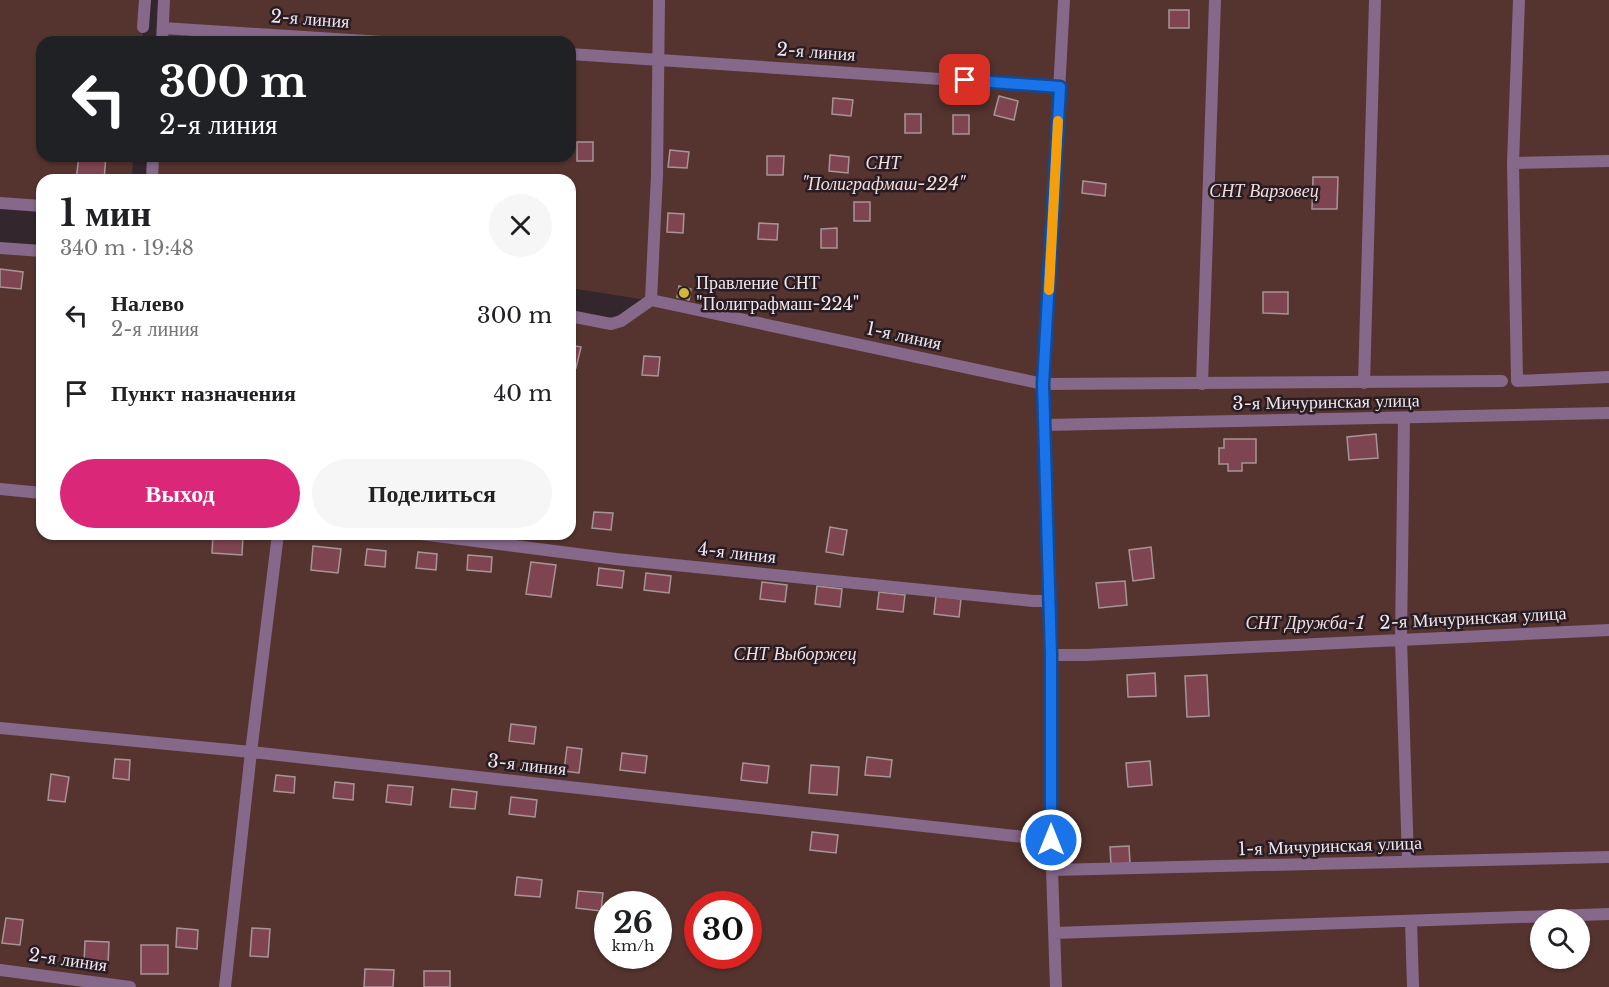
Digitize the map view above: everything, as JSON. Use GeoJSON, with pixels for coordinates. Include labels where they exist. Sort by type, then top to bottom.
{"type":"FeatureCollection","features":[{"type":"Feature","properties":{"kind":"street"},"geometry":{"type":"LineString","coordinates":[[143,27],[145,0]]}},
{"type":"Feature","properties":{"kind":"street"},"geometry":{"type":"LineString","coordinates":[[162,36],[165,0]]}},
{"type":"Feature","properties":{"kind":"street"},"geometry":{"type":"LineString","coordinates":[[576,317],[611,324],[621,321],[651,300],[657,175],[659,0]]}},
{"type":"Feature","properties":{"kind":"street"},"geometry":{"type":"LineString","coordinates":[[1056,987],[1051,840],[1050,601],[1043,384],[1064,0]]}},
{"type":"Feature","properties":{"kind":"street"},"geometry":{"type":"LineString","coordinates":[[1202,384],[1215,0]]}},
{"type":"Feature","properties":{"kind":"street"},"geometry":{"type":"LineString","coordinates":[[1364,383],[1374,0]]}},
{"type":"Feature","properties":{"kind":"street"},"geometry":{"type":"LineString","coordinates":[[1519,0],[1513,163],[1517,381],[1609,377]]}},
{"type":"Feature","properties":{"kind":"street","name":"2-я линия"},"geometry":{"type":"LineString","coordinates":[[162,28],[288,36]]}},
{"type":"Feature","properties":{"kind":"street","name":"2-я линия"},"geometry":{"type":"LineString","coordinates":[[576,54],[1060,87]]}},
{"type":"Feature","properties":{"kind":"street"},"geometry":{"type":"LineString","coordinates":[[1513,163],[1609,161]]}},
{"type":"Feature","properties":{"kind":"street"},"geometry":{"type":"LineString","coordinates":[[0,203],[36,206]]}},
{"type":"Feature","properties":{"kind":"street"},"geometry":{"type":"LineString","coordinates":[[0,248],[36,251]]}},
{"type":"Feature","properties":{"kind":"street","name":"1-я линия"},"geometry":{"type":"LineString","coordinates":[[651,300],[1043,384],[1502,381]]}},
{"type":"Feature","properties":{"kind":"street","name":"3-я Мичуринская улица"},"geometry":{"type":"LineString","coordinates":[[1045,425],[1609,413]]}},
{"type":"Feature","properties":{"kind":"street"},"geometry":{"type":"LineString","coordinates":[[1404,418],[1401,639],[1408,861]]}},
{"type":"Feature","properties":{"kind":"street"},"geometry":{"type":"LineString","coordinates":[[0,489],[36,493]]}},
{"type":"Feature","properties":{"kind":"street"},"geometry":{"type":"LineString","coordinates":[[225,987],[277,540]]}},
{"type":"Feature","properties":{"kind":"street","name":"4-я линия"},"geometry":{"type":"LineString","coordinates":[[468,540],[616,559],[1050,601]]}},
{"type":"Feature","properties":{"kind":"street","name":"2-я Мичуринская улица"},"geometry":{"type":"LineString","coordinates":[[1051,655],[1609,630]]}},
{"type":"Feature","properties":{"kind":"street","name":"3-я линия"},"geometry":{"type":"LineString","coordinates":[[0,728],[251,752],[1051,840]]}},
{"type":"Feature","properties":{"kind":"street","name":"1-я Мичуринская улица"},"geometry":{"type":"LineString","coordinates":[[1052,870],[1609,857]]}},
{"type":"Feature","properties":{"kind":"street"},"geometry":{"type":"LineString","coordinates":[[1054,933],[1609,914]]}},
{"type":"Feature","properties":{"kind":"street"},"geometry":{"type":"LineString","coordinates":[[1411,921],[1413,987]]}},
{"type":"Feature","properties":{"kind":"street","name":"2-я линия"},"geometry":{"type":"LineString","coordinates":[[0,970],[130,987]]}},
{"type":"Feature","properties":{"kind":"green space"},"geometry":{"type":"Polygon","coordinates":[[[0,0],[145,0],[142,36],[36,36],[36,162],[133,162],[132,174],[36,174],[36,206],[0,203],[0,0]]]}},
{"type":"Feature","properties":{"kind":"green space"},"geometry":{"type":"Polygon","coordinates":[[[164,0],[1609,0],[1609,987],[0,987],[0,248],[36,251],[36,540],[576,540],[576,316],[611,324],[653,301],[576,289],[576,174],[152,174],[152,162],[576,162],[576,36],[161,36],[164,0]]]}},
{"type":"Feature","properties":{"kind":"building"},"geometry":{"type":"Polygon","coordinates":[[[1169,10],[1189,10],[1189,28],[1169,28],[1169,10]]]}},
{"type":"Feature","properties":{"kind":"building"},"geometry":{"type":"Polygon","coordinates":[[[999,96],[1018,101],[1014,120],[994,115],[999,96]]]}},
{"type":"Feature","properties":{"kind":"building"},"geometry":{"type":"Polygon","coordinates":[[[833,98],[853,100],[851,116],[832,114],[833,98]]]}},
{"type":"Feature","properties":{"kind":"building"},"geometry":{"type":"Polygon","coordinates":[[[905,114],[921,114],[921,133],[905,133],[905,114]]]}},
{"type":"Feature","properties":{"kind":"building"},"geometry":{"type":"Polygon","coordinates":[[[953,115],[969,115],[969,134],[953,134],[953,115]]]}},
{"type":"Feature","properties":{"kind":"building"},"geometry":{"type":"Polygon","coordinates":[[[577,142],[593,142],[593,161],[577,161],[577,142]]]}},
{"type":"Feature","properties":{"kind":"building"},"geometry":{"type":"Polygon","coordinates":[[[670,150],[689,152],[687,168],[668,167],[670,150]]]}},
{"type":"Feature","properties":{"kind":"building"},"geometry":{"type":"Polygon","coordinates":[[[830,155],[849,157],[848,173],[829,171],[830,155]]]}},
{"type":"Feature","properties":{"kind":"building"},"geometry":{"type":"Polygon","coordinates":[[[767,156],[784,156],[783,175],[767,175],[767,156]]]}},
{"type":"Feature","properties":{"kind":"building"},"geometry":{"type":"Polygon","coordinates":[[[78,162],[106,162],[104,174],[77,174],[78,162]]]}},
{"type":"Feature","properties":{"kind":"building"},"geometry":{"type":"Polygon","coordinates":[[[1313,177],[1338,177],[1337,209],[1312,209],[1313,177]]]}},
{"type":"Feature","properties":{"kind":"building"},"geometry":{"type":"Polygon","coordinates":[[[1083,181],[1106,184],[1105,196],[1082,193],[1083,181]]]}},
{"type":"Feature","properties":{"kind":"building"},"geometry":{"type":"Polygon","coordinates":[[[854,202],[870,202],[870,221],[854,221],[854,202]]]}},
{"type":"Feature","properties":{"kind":"building"},"geometry":{"type":"Polygon","coordinates":[[[668,213],[684,214],[683,233],[667,232],[668,213]]]}},
{"type":"Feature","properties":{"kind":"building"},"geometry":{"type":"Polygon","coordinates":[[[759,223],[778,224],[777,240],[758,239],[759,223]]]}},
{"type":"Feature","properties":{"kind":"building"},"geometry":{"type":"Polygon","coordinates":[[[837,228],[837,248],[821,248],[821,229],[837,228]]]}},
{"type":"Feature","properties":{"kind":"building"},"geometry":{"type":"Polygon","coordinates":[[[0,269],[23,272],[21,289],[0,287],[0,269]]]}},
{"type":"Feature","properties":{"kind":"building","name":"Правление СНТ \"Полиграфмаш-224\""},"geometry":{"type":"Polygon","coordinates":[[[679,286],[691,289],[689,300],[677,297],[679,286]]]}},
{"type":"Feature","properties":{"kind":"building"},"geometry":{"type":"Polygon","coordinates":[[[1263,292],[1288,292],[1288,314],[1263,313],[1263,292]]]}},
{"type":"Feature","properties":{"kind":"building"},"geometry":{"type":"Polygon","coordinates":[[[576,346],[581,347],[576,368],[576,346]]]}},
{"type":"Feature","properties":{"kind":"building"},"geometry":{"type":"Polygon","coordinates":[[[644,356],[660,357],[658,376],[642,375],[644,356]]]}},
{"type":"Feature","properties":{"kind":"building"},"geometry":{"type":"Polygon","coordinates":[[[1376,434],[1378,458],[1349,460],[1347,437],[1376,434]]]}},
{"type":"Feature","properties":{"kind":"building"},"geometry":{"type":"Polygon","coordinates":[[[1224,439],[1256,439],[1256,463],[1242,463],[1242,471],[1228,471],[1228,464],[1219,464],[1219,448],[1224,448],[1224,439]]]}},
{"type":"Feature","properties":{"kind":"building"},"geometry":{"type":"Polygon","coordinates":[[[594,512],[613,513],[611,530],[592,528],[594,512]]]}},
{"type":"Feature","properties":{"kind":"building"},"geometry":{"type":"Polygon","coordinates":[[[830,527],[847,530],[843,555],[826,552],[830,527]]]}},
{"type":"Feature","properties":{"kind":"building"},"geometry":{"type":"Polygon","coordinates":[[[213,540],[243,540],[242,555],[212,553],[213,540]]]}},
{"type":"Feature","properties":{"kind":"building"},"geometry":{"type":"Polygon","coordinates":[[[313,546],[341,549],[338,573],[311,570],[313,546]]]}},
{"type":"Feature","properties":{"kind":"building"},"geometry":{"type":"Polygon","coordinates":[[[1151,547],[1154,578],[1133,581],[1129,550],[1151,547]]]}},
{"type":"Feature","properties":{"kind":"building"},"geometry":{"type":"Polygon","coordinates":[[[367,549],[386,551],[385,567],[365,565],[367,549]]]}},
{"type":"Feature","properties":{"kind":"building"},"geometry":{"type":"Polygon","coordinates":[[[418,552],[437,554],[436,570],[416,568],[418,552]]]}},
{"type":"Feature","properties":{"kind":"building"},"geometry":{"type":"Polygon","coordinates":[[[468,555],[492,557],[491,572],[467,570],[468,555]]]}},
{"type":"Feature","properties":{"kind":"building"},"geometry":{"type":"Polygon","coordinates":[[[531,562],[556,565],[551,597],[526,594],[531,562]]]}},
{"type":"Feature","properties":{"kind":"building"},"geometry":{"type":"Polygon","coordinates":[[[599,568],[624,571],[622,588],[597,585],[599,568]]]}},
{"type":"Feature","properties":{"kind":"building"},"geometry":{"type":"Polygon","coordinates":[[[646,573],[671,576],[669,593],[644,590],[646,573]]]}},
{"type":"Feature","properties":{"kind":"building"},"geometry":{"type":"Polygon","coordinates":[[[1125,581],[1127,605],[1099,608],[1096,583],[1125,581]]]}},
{"type":"Feature","properties":{"kind":"building"},"geometry":{"type":"Polygon","coordinates":[[[762,582],[787,585],[785,602],[760,599],[762,582]]]}},
{"type":"Feature","properties":{"kind":"building"},"geometry":{"type":"Polygon","coordinates":[[[817,586],[842,589],[840,607],[815,604],[817,586]]]}},
{"type":"Feature","properties":{"kind":"building"},"geometry":{"type":"Polygon","coordinates":[[[879,592],[905,595],[903,612],[877,609],[879,592]]]}},
{"type":"Feature","properties":{"kind":"building"},"geometry":{"type":"Polygon","coordinates":[[[936,596],[961,599],[959,617],[934,614],[936,596]]]}},
{"type":"Feature","properties":{"kind":"building"},"geometry":{"type":"Polygon","coordinates":[[[1155,673],[1156,696],[1128,697],[1127,675],[1155,673]]]}},
{"type":"Feature","properties":{"kind":"building"},"geometry":{"type":"Polygon","coordinates":[[[1207,675],[1209,716],[1187,717],[1185,676],[1207,675]]]}},
{"type":"Feature","properties":{"kind":"building"},"geometry":{"type":"Polygon","coordinates":[[[511,724],[536,727],[534,744],[509,741],[511,724]]]}},
{"type":"Feature","properties":{"kind":"building"},"geometry":{"type":"Polygon","coordinates":[[[567,747],[582,749],[579,773],[564,771],[567,747]]]}},
{"type":"Feature","properties":{"kind":"building"},"geometry":{"type":"Polygon","coordinates":[[[622,753],[647,756],[645,773],[620,770],[622,753]]]}},
{"type":"Feature","properties":{"kind":"building"},"geometry":{"type":"Polygon","coordinates":[[[867,757],[892,760],[890,777],[865,775],[867,757]]]}},
{"type":"Feature","properties":{"kind":"building"},"geometry":{"type":"Polygon","coordinates":[[[115,759],[130,760],[129,780],[113,778],[115,759]]]}},
{"type":"Feature","properties":{"kind":"building"},"geometry":{"type":"Polygon","coordinates":[[[1150,761],[1152,785],[1128,787],[1126,763],[1150,761]]]}},
{"type":"Feature","properties":{"kind":"building"},"geometry":{"type":"Polygon","coordinates":[[[743,763],[769,766],[767,783],[741,780],[743,763]]]}},
{"type":"Feature","properties":{"kind":"building"},"geometry":{"type":"Polygon","coordinates":[[[811,765],[839,767],[837,795],[809,793],[811,765]]]}},
{"type":"Feature","properties":{"kind":"building"},"geometry":{"type":"Polygon","coordinates":[[[51,774],[69,777],[65,802],[48,800],[51,774]]]}},
{"type":"Feature","properties":{"kind":"building"},"geometry":{"type":"Polygon","coordinates":[[[276,775],[295,777],[294,793],[274,791],[276,775]]]}},
{"type":"Feature","properties":{"kind":"building"},"geometry":{"type":"Polygon","coordinates":[[[335,782],[354,784],[353,800],[333,798],[335,782]]]}},
{"type":"Feature","properties":{"kind":"building"},"geometry":{"type":"Polygon","coordinates":[[[388,785],[413,787],[411,805],[386,802],[388,785]]]}},
{"type":"Feature","properties":{"kind":"building"},"geometry":{"type":"Polygon","coordinates":[[[452,789],[477,792],[475,809],[450,807],[452,789]]]}},
{"type":"Feature","properties":{"kind":"building"},"geometry":{"type":"Polygon","coordinates":[[[511,797],[537,800],[535,817],[509,814],[511,797]]]}},
{"type":"Feature","properties":{"kind":"building"},"geometry":{"type":"Polygon","coordinates":[[[812,832],[838,835],[836,853],[810,850],[812,832]]]}},
{"type":"Feature","properties":{"kind":"building"},"geometry":{"type":"Polygon","coordinates":[[[1129,846],[1130,863],[1111,865],[1110,847],[1129,846]]]}},
{"type":"Feature","properties":{"kind":"building"},"geometry":{"type":"Polygon","coordinates":[[[517,877],[542,880],[540,897],[515,895],[517,877]]]}},
{"type":"Feature","properties":{"kind":"building"},"geometry":{"type":"Polygon","coordinates":[[[578,891],[594,892],[594,910],[576,908],[578,891]]]}},
{"type":"Feature","properties":{"kind":"building"},"geometry":{"type":"Polygon","coordinates":[[[6,918],[23,920],[20,945],[2,943],[6,918]]]}},
{"type":"Feature","properties":{"kind":"building"},"geometry":{"type":"Polygon","coordinates":[[[177,928],[198,930],[197,949],[176,947],[177,928]]]}},
{"type":"Feature","properties":{"kind":"building"},"geometry":{"type":"Polygon","coordinates":[[[252,928],[270,929],[268,957],[250,956],[252,928]]]}},
{"type":"Feature","properties":{"kind":"building"},"geometry":{"type":"Polygon","coordinates":[[[85,941],[109,942],[108,965],[84,964],[85,941]]]}},
{"type":"Feature","properties":{"kind":"building"},"geometry":{"type":"Polygon","coordinates":[[[141,945],[168,945],[168,974],[141,974],[141,945]]]}},
{"type":"Feature","properties":{"kind":"building"},"geometry":{"type":"Polygon","coordinates":[[[365,969],[394,970],[393,987],[364,987],[365,969]]]}},
{"type":"Feature","properties":{"kind":"building"},"geometry":{"type":"Polygon","coordinates":[[[424,971],[450,971],[450,987],[424,987],[424,971]]]}},
{"type":"Feature","properties":{"kind":"slow traffic"},"geometry":{"type":"LineString","coordinates":[[1049,290],[1058,121]]}},
{"type":"Feature","properties":{"kind":"place","name":"Правление СНТ \"Полиграфмаш-224\""},"geometry":{"type":"Point","coordinates":[684,293]}},
{"type":"Feature","properties":{"kind":"route"},"geometry":{"type":"LineString","coordinates":[[965,80],[1060,87],[1043,384],[1051,655],[1051,840]]}},
{"type":"Feature","properties":{"kind":"park label","name":"СНТ \"Полиграфмаш-224\""},"geometry":{"type":"Point","coordinates":[883,174]}},
{"type":"Feature","properties":{"kind":"park label","name":"СНТ Варзовец"},"geometry":{"type":"Point","coordinates":[1264,191]}},
{"type":"Feature","properties":{"kind":"park label","name":"СНТ Дружба-1"},"geometry":{"type":"Point","coordinates":[1305,623]}},
{"type":"Feature","properties":{"kind":"park label","name":"СНТ Выборжец"},"geometry":{"type":"Point","coordinates":[795,654]}}]}
